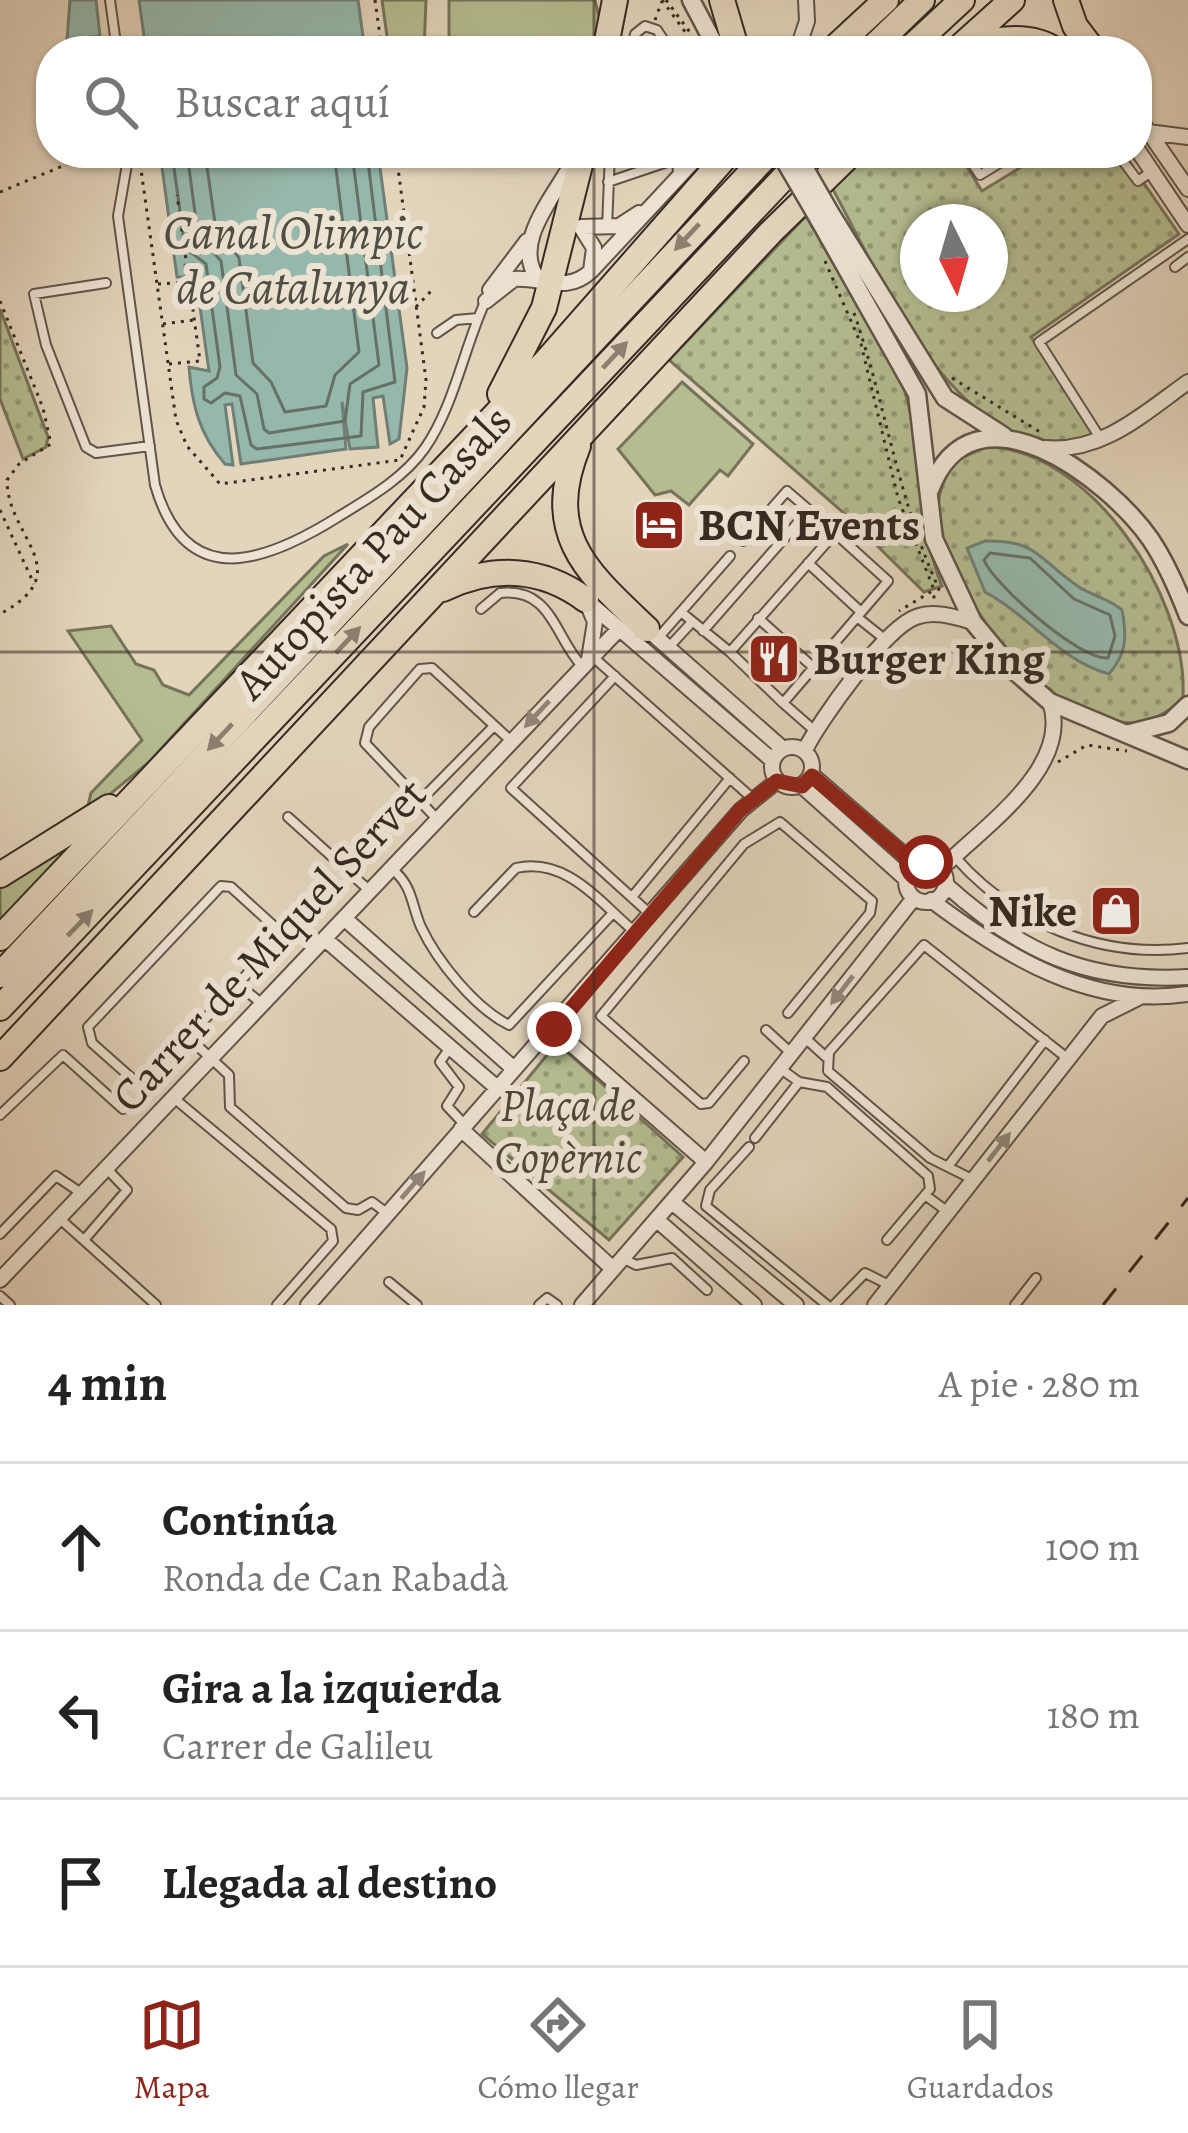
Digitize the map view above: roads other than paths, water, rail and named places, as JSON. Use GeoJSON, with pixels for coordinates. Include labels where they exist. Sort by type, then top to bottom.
{"type":"FeatureCollection","features":[{"type":"Feature","properties":{"kind":"highway"},"geometry":{"type":"LineString","coordinates":[[608,36],[615,0]]}},
{"type":"Feature","properties":{"kind":"highway"},"geometry":{"type":"LineString","coordinates":[[722,0],[732,36]]}},
{"type":"Feature","properties":{"kind":"highway"},"geometry":{"type":"LineString","coordinates":[[836,36],[857,0]]}},
{"type":"Feature","properties":{"kind":"highway"},"geometry":{"type":"LineString","coordinates":[[844,36],[886,0]]}},
{"type":"Feature","properties":{"kind":"highway"},"geometry":{"type":"LineString","coordinates":[[885,36],[922,0]]}},
{"type":"Feature","properties":{"kind":"highway"},"geometry":{"type":"LineString","coordinates":[[923,36],[962,0]]}},
{"type":"Feature","properties":{"kind":"highway"},"geometry":{"type":"LineString","coordinates":[[974,36],[1012,0]]}},
{"type":"Feature","properties":{"kind":"highway"},"geometry":{"type":"LineString","coordinates":[[1066,0],[1083,36]]}},
{"type":"Feature","properties":{"kind":"highway"},"geometry":{"type":"LineString","coordinates":[[447,463],[513,375],[545,282],[575,225],[579,168]]}},
{"type":"Feature","properties":{"kind":"highway"},"geometry":{"type":"LineString","coordinates":[[0,938],[547,360],[716,168]]}},
{"type":"Feature","properties":{"kind":"highway","name":"Autopista Pau Casals"},"geometry":{"type":"LineString","coordinates":[[0,974],[755,168]]}},
{"type":"Feature","properties":{"kind":"highway","name":"Autopista Pau Casals"},"geometry":{"type":"LineString","coordinates":[[0,1009],[793,168]]}},
{"type":"Feature","properties":{"kind":"highway"},"geometry":{"type":"LineString","coordinates":[[0,1058],[838,168]]}},
{"type":"Feature","properties":{"kind":"highway"},"geometry":{"type":"LineString","coordinates":[[584,434],[564,502],[571,543],[590,574],[658,638]]}},
{"type":"Feature","properties":{"kind":"highway"},"geometry":{"type":"LineString","coordinates":[[435,592],[494,572],[531,573],[567,586],[586,601]]}},
{"type":"Feature","properties":{"kind":"highway"},"geometry":{"type":"LineString","coordinates":[[0,874],[69,835],[150,777]]}},
{"type":"Feature","properties":{"kind":"street"},"geometry":{"type":"LineString","coordinates":[[691,0],[710,36]]}},
{"type":"Feature","properties":{"kind":"street"},"geometry":{"type":"LineString","coordinates":[[709,0],[728,36]]}},
{"type":"Feature","properties":{"kind":"street"},"geometry":{"type":"LineString","coordinates":[[802,36],[806,0]]}},
{"type":"Feature","properties":{"kind":"street"},"geometry":{"type":"LineString","coordinates":[[1152,132],[1188,137]]}},
{"type":"Feature","properties":{"kind":"street"},"geometry":{"type":"LineString","coordinates":[[1152,138],[1186,186]]}},
{"type":"Feature","properties":{"kind":"street"},"geometry":{"type":"LineString","coordinates":[[1186,186],[1188,165]]}},
{"type":"Feature","properties":{"kind":"street"},"geometry":{"type":"LineString","coordinates":[[486,301],[536,230],[571,168]]}},
{"type":"Feature","properties":{"kind":"street"},"geometry":{"type":"LineString","coordinates":[[486,301],[514,279],[572,284],[591,271],[687,168]]}},
{"type":"Feature","properties":{"kind":"street"},"geometry":{"type":"LineString","coordinates":[[791,168],[945,398],[1010,440]]}},
{"type":"Feature","properties":{"kind":"street"},"geometry":{"type":"LineString","coordinates":[[803,168],[913,384],[922,410],[934,539],[973,622],[1012,669],[1050,702],[1188,760]]}},
{"type":"Feature","properties":{"kind":"street"},"geometry":{"type":"LineString","coordinates":[[1150,168],[1188,224]]}},
{"type":"Feature","properties":{"kind":"street"},"geometry":{"type":"LineString","coordinates":[[1153,172],[1186,186]]}},
{"type":"Feature","properties":{"kind":"street"},"geometry":{"type":"LineString","coordinates":[[536,230],[575,225],[608,228],[633,218],[656,200]]}},
{"type":"Feature","properties":{"kind":"street"},"geometry":{"type":"LineString","coordinates":[[575,225],[594,248],[591,271]]}},
{"type":"Feature","properties":{"kind":"street"},"geometry":{"type":"LineString","coordinates":[[536,230],[527,258],[545,282]]}},
{"type":"Feature","properties":{"kind":"street"},"geometry":{"type":"LineString","coordinates":[[930,490],[943,463],[965,445],[1010,440],[1072,451],[1102,441],[1188,382]]}},
{"type":"Feature","properties":{"kind":"street"},"geometry":{"type":"LineString","coordinates":[[1049,444],[1134,518],[1175,581],[1188,616]]}},
{"type":"Feature","properties":{"kind":"street"},"geometry":{"type":"LineString","coordinates":[[586,601],[777,754],[806,750]]}},
{"type":"Feature","properties":{"kind":"street"},"geometry":{"type":"LineString","coordinates":[[586,601],[595,622],[588,661]]}},
{"type":"Feature","properties":{"kind":"street"},"geometry":{"type":"LineString","coordinates":[[806,750],[815,731],[891,637],[915,617],[944,614],[973,622]]}},
{"type":"Feature","properties":{"kind":"street"},"geometry":{"type":"LineString","coordinates":[[618,630],[658,638],[777,754],[777,781]]}},
{"type":"Feature","properties":{"kind":"street","name":"Carrer de Miquel Servet"},"geometry":{"type":"LineString","coordinates":[[0,1280],[618,630]]}},
{"type":"Feature","properties":{"kind":"street"},"geometry":{"type":"LineString","coordinates":[[931,900],[954,856],[1044,762],[1057,733],[1050,702]]}},
{"type":"Feature","properties":{"kind":"street"},"geometry":{"type":"LineString","coordinates":[[1125,734],[1168,724],[1188,705]]}},
{"type":"Feature","properties":{"kind":"street"},"geometry":{"type":"LineString","coordinates":[[806,750],[813,764],[807,781]]}},
{"type":"Feature","properties":{"kind":"street"},"geometry":{"type":"LineString","coordinates":[[312,1301],[752,798],[777,781],[807,781],[916,865],[932,863],[997,931],[1109,975],[1188,977]]}},
{"type":"Feature","properties":{"kind":"street"},"geometry":{"type":"LineString","coordinates":[[807,781],[906,879],[914,898]]}},
{"type":"Feature","properties":{"kind":"street"},"geometry":{"type":"LineString","coordinates":[[906,879],[916,865]]}},
{"type":"Feature","properties":{"kind":"street"},"geometry":{"type":"LineString","coordinates":[[914,898],[931,900],[996,949],[1089,988],[1140,997],[1188,994]]}},
{"type":"Feature","properties":{"kind":"street"},"geometry":{"type":"LineString","coordinates":[[582,1305],[706,1162],[914,898]]}},
{"type":"Feature","properties":{"kind":"street"},"geometry":{"type":"LineString","coordinates":[[344,918],[514,1069]]}},
{"type":"Feature","properties":{"kind":"street"},"geometry":{"type":"LineString","coordinates":[[325,939],[496,1087]]}},
{"type":"Feature","properties":{"kind":"street"},"geometry":{"type":"LineString","coordinates":[[875,1305],[1102,1016],[1140,997]]}},
{"type":"Feature","properties":{"kind":"street"},"geometry":{"type":"LineString","coordinates":[[554,1029],[706,1162]]}},
{"type":"Feature","properties":{"kind":"street"},"geometry":{"type":"LineString","coordinates":[[463,1127],[618,1263]]}},
{"type":"Feature","properties":{"kind":"street"},"geometry":{"type":"LineString","coordinates":[[672,1202],[796,1305]]}},
{"type":"Feature","properties":{"kind":"street"},"geometry":{"type":"LineString","coordinates":[[657,1220],[754,1305]]}},
{"type":"Feature","properties":{"kind":"lane"},"geometry":{"type":"LineString","coordinates":[[110,0],[115,36]]}},
{"type":"Feature","properties":{"kind":"lane"},"geometry":{"type":"LineString","coordinates":[[637,36],[639,28],[652,28],[659,36]]}},
{"type":"Feature","properties":{"kind":"lane"},"geometry":{"type":"LineString","coordinates":[[126,168],[118,216],[161,505],[181,538],[225,559],[245,560],[282,549],[376,493],[424,449],[486,301]]}},
{"type":"Feature","properties":{"kind":"lane"},"geometry":{"type":"LineString","coordinates":[[608,228],[609,168]]}},
{"type":"Feature","properties":{"kind":"lane"},"geometry":{"type":"LineString","coordinates":[[608,182],[645,168]]}},
{"type":"Feature","properties":{"kind":"lane"},"geometry":{"type":"LineString","coordinates":[[678,168],[679,177]]}},
{"type":"Feature","properties":{"kind":"lane"},"geometry":{"type":"LineString","coordinates":[[1129,168],[1138,181],[1153,172]]}},
{"type":"Feature","properties":{"kind":"lane"},"geometry":{"type":"LineString","coordinates":[[612,199],[633,218]]}},
{"type":"Feature","properties":{"kind":"lane"},"geometry":{"type":"LineString","coordinates":[[1102,441],[1039,342],[1188,239]]}},
{"type":"Feature","properties":{"kind":"lane"},"geometry":{"type":"LineString","coordinates":[[1175,267],[1188,257]]}},
{"type":"Feature","properties":{"kind":"lane"},"geometry":{"type":"LineString","coordinates":[[106,283],[34,294],[38,320],[86,447],[97,453],[150,446]]}},
{"type":"Feature","properties":{"kind":"lane"},"geometry":{"type":"LineString","coordinates":[[437,334],[456,320],[478,318]]}},
{"type":"Feature","properties":{"kind":"lane"},"geometry":{"type":"LineString","coordinates":[[742,541],[787,490],[888,581],[783,703]]}},
{"type":"Feature","properties":{"kind":"lane"},"geometry":{"type":"LineString","coordinates":[[704,631],[809,510]]}},
{"type":"Feature","properties":{"kind":"lane"},"geometry":{"type":"LineString","coordinates":[[730,652],[835,533]]}},
{"type":"Feature","properties":{"kind":"lane"},"geometry":{"type":"LineString","coordinates":[[658,638],[730,556]]}},
{"type":"Feature","properties":{"kind":"lane"},"geometry":{"type":"LineString","coordinates":[[808,563],[859,614],[891,637]]}},
{"type":"Feature","properties":{"kind":"lane"},"geometry":{"type":"LineString","coordinates":[[481,609],[500,592],[529,597],[556,617],[566,650],[615,676],[752,798]]}},
{"type":"Feature","properties":{"kind":"lane"},"geometry":{"type":"LineString","coordinates":[[680,612],[815,731]]}},
{"type":"Feature","properties":{"kind":"lane"},"geometry":{"type":"LineString","coordinates":[[758,618],[813,667]]}},
{"type":"Feature","properties":{"kind":"lane"},"geometry":{"type":"LineString","coordinates":[[658,638],[692,622]]}},
{"type":"Feature","properties":{"kind":"lane"},"geometry":{"type":"LineString","coordinates":[[437,819],[365,743],[369,727],[420,669],[432,668],[511,741]]}},
{"type":"Feature","properties":{"kind":"lane"},"geometry":{"type":"LineString","coordinates":[[615,676],[511,788],[651,915]]}},
{"type":"Feature","properties":{"kind":"lane"},"geometry":{"type":"LineString","coordinates":[[420,801],[494,726]]}},
{"type":"Feature","properties":{"kind":"lane"},"geometry":{"type":"LineString","coordinates":[[632,897],[730,778]]}},
{"type":"Feature","properties":{"kind":"lane"},"geometry":{"type":"LineString","coordinates":[[288,817],[370,891]]}},
{"type":"Feature","properties":{"kind":"lane"},"geometry":{"type":"LineString","coordinates":[[744,1061],[709,1103],[701,1104],[601,1016],[744,844],[779,821],[872,901],[870,913],[788,1013]]}},
{"type":"Feature","properties":{"kind":"lane"},"geometry":{"type":"LineString","coordinates":[[726,828],[744,844]]}},
{"type":"Feature","properties":{"kind":"lane"},"geometry":{"type":"LineString","coordinates":[[954,856],[999,898],[1060,932],[1129,949],[1188,947]]}},
{"type":"Feature","properties":{"kind":"lane"},"geometry":{"type":"LineString","coordinates":[[474,912],[516,868],[531,865],[568,874],[636,933]]}},
{"type":"Feature","properties":{"kind":"lane"},"geometry":{"type":"LineString","coordinates":[[391,868],[406,880],[428,940],[467,989],[509,1025],[613,914]]}},
{"type":"Feature","properties":{"kind":"lane"},"geometry":{"type":"LineString","coordinates":[[221,886],[231,886],[279,936],[190,1039],[151,1078],[136,1082],[87,1035],[88,1027],[221,886]]}},
{"type":"Feature","properties":{"kind":"lane"},"geometry":{"type":"LineString","coordinates":[[826,1057],[924,946],[1069,1059]]}},
{"type":"Feature","properties":{"kind":"lane"},"geometry":{"type":"LineString","coordinates":[[239,985],[262,1005]]}},
{"type":"Feature","properties":{"kind":"lane"},"geometry":{"type":"LineString","coordinates":[[766,1030],[791,1053]]}},
{"type":"Feature","properties":{"kind":"lane"},"geometry":{"type":"LineString","coordinates":[[804,1037],[826,1057],[827,1071],[930,1158],[974,1180]]}},
{"type":"Feature","properties":{"kind":"lane"},"geometry":{"type":"LineString","coordinates":[[190,1039],[229,1075],[230,1107],[346,1208],[358,1210],[372,1202],[388,1214]]}},
{"type":"Feature","properties":{"kind":"lane"},"geometry":{"type":"LineString","coordinates":[[949,1166],[1045,1040]]}},
{"type":"Feature","properties":{"kind":"lane"},"geometry":{"type":"LineString","coordinates":[[451,1048],[440,1062],[459,1087],[447,1106],[463,1127]]}},
{"type":"Feature","properties":{"kind":"lane"},"geometry":{"type":"LineString","coordinates":[[0,1115],[63,1055],[123,1109]]}},
{"type":"Feature","properties":{"kind":"lane"},"geometry":{"type":"LineString","coordinates":[[779,1069],[799,1082],[827,1087],[921,1168],[931,1183],[887,1240]]}},
{"type":"Feature","properties":{"kind":"lane"},"geometry":{"type":"LineString","coordinates":[[706,1196],[799,1082]]}},
{"type":"Feature","properties":{"kind":"lane"},"geometry":{"type":"LineString","coordinates":[[174,1098],[331,1229],[333,1241],[277,1305]]}},
{"type":"Feature","properties":{"kind":"lane"},"geometry":{"type":"LineString","coordinates":[[84,1240],[127,1190],[106,1168]]}},
{"type":"Feature","properties":{"kind":"lane"},"geometry":{"type":"LineString","coordinates":[[0,1234],[56,1175],[82,1194]]}},
{"type":"Feature","properties":{"kind":"lane"},"geometry":{"type":"LineString","coordinates":[[688,1184],[706,1196],[712,1211],[831,1305],[865,1273],[890,1286]]}},
{"type":"Feature","properties":{"kind":"lane"},"geometry":{"type":"LineString","coordinates":[[925,1195],[948,1212]]}},
{"type":"Feature","properties":{"kind":"lane"},"geometry":{"type":"LineString","coordinates":[[59,1218],[156,1305]]}},
{"type":"Feature","properties":{"kind":"lane"},"geometry":{"type":"LineString","coordinates":[[618,1263],[636,1265],[672,1258],[707,1290]]}},
{"type":"Feature","properties":{"kind":"lane"},"geometry":{"type":"LineString","coordinates":[[1016,1305],[1036,1278]]}},
{"type":"Feature","properties":{"kind":"lane"},"geometry":{"type":"LineString","coordinates":[[297,1282],[312,1301]]}},
{"type":"Feature","properties":{"kind":"lane"},"geometry":{"type":"LineString","coordinates":[[389,1282],[417,1305]]}},
{"type":"Feature","properties":{"kind":"lane"},"geometry":{"type":"LineString","coordinates":[[0,1296],[10,1305]]}},
{"type":"Feature","properties":{"kind":"lane"},"geometry":{"type":"LineString","coordinates":[[539,1305],[547,1298],[557,1305]]}},
{"type":"Feature","properties":{"kind":"water"},"geometry":{"type":"Polygon","coordinates":[[[70,0],[96,0],[100,36],[67,36],[70,0]]]}},
{"type":"Feature","properties":{"kind":"water"},"geometry":{"type":"Polygon","coordinates":[[[139,0],[358,0],[363,36],[144,36],[139,0]]]}},
{"type":"Feature","properties":{"kind":"water","name":"Canal Olimpic de Catalunya"},"geometry":{"type":"Polygon","coordinates":[[[162,168],[380,168],[407,368],[399,439],[390,444],[383,396],[373,398],[378,447],[350,449],[342,402],[346,449],[241,464],[232,404],[225,405],[233,465],[225,464],[203,430],[192,394],[189,367],[209,371],[194,264],[185,265],[186,277],[177,277],[162,168]]]}},
{"type":"Feature","properties":{"kind":"water"},"geometry":{"type":"Polygon","coordinates":[[[985,541],[1028,548],[1079,587],[1122,610],[1124,644],[1109,674],[1075,659],[985,592],[967,548],[985,541]]]}},
{"type":"Feature","properties":{"kind":"railway"},"geometry":{"type":"LineString","coordinates":[[1103,1305],[1188,1198]]}},
{"type":"Feature","properties":{"kind":"place","name":"BCN Events"},"geometry":{"type":"Point","coordinates":[659,525]}},
{"type":"Feature","properties":{"kind":"place","name":"Burger King"},"geometry":{"type":"Point","coordinates":[774,659]}},
{"type":"Feature","properties":{"kind":"place","name":"Nike"},"geometry":{"type":"Point","coordinates":[1116,911]}},
{"type":"Feature","properties":{"kind":"park label","name":"Plaça de Copèrnic"},"geometry":{"type":"Point","coordinates":[568,1131]}}]}
